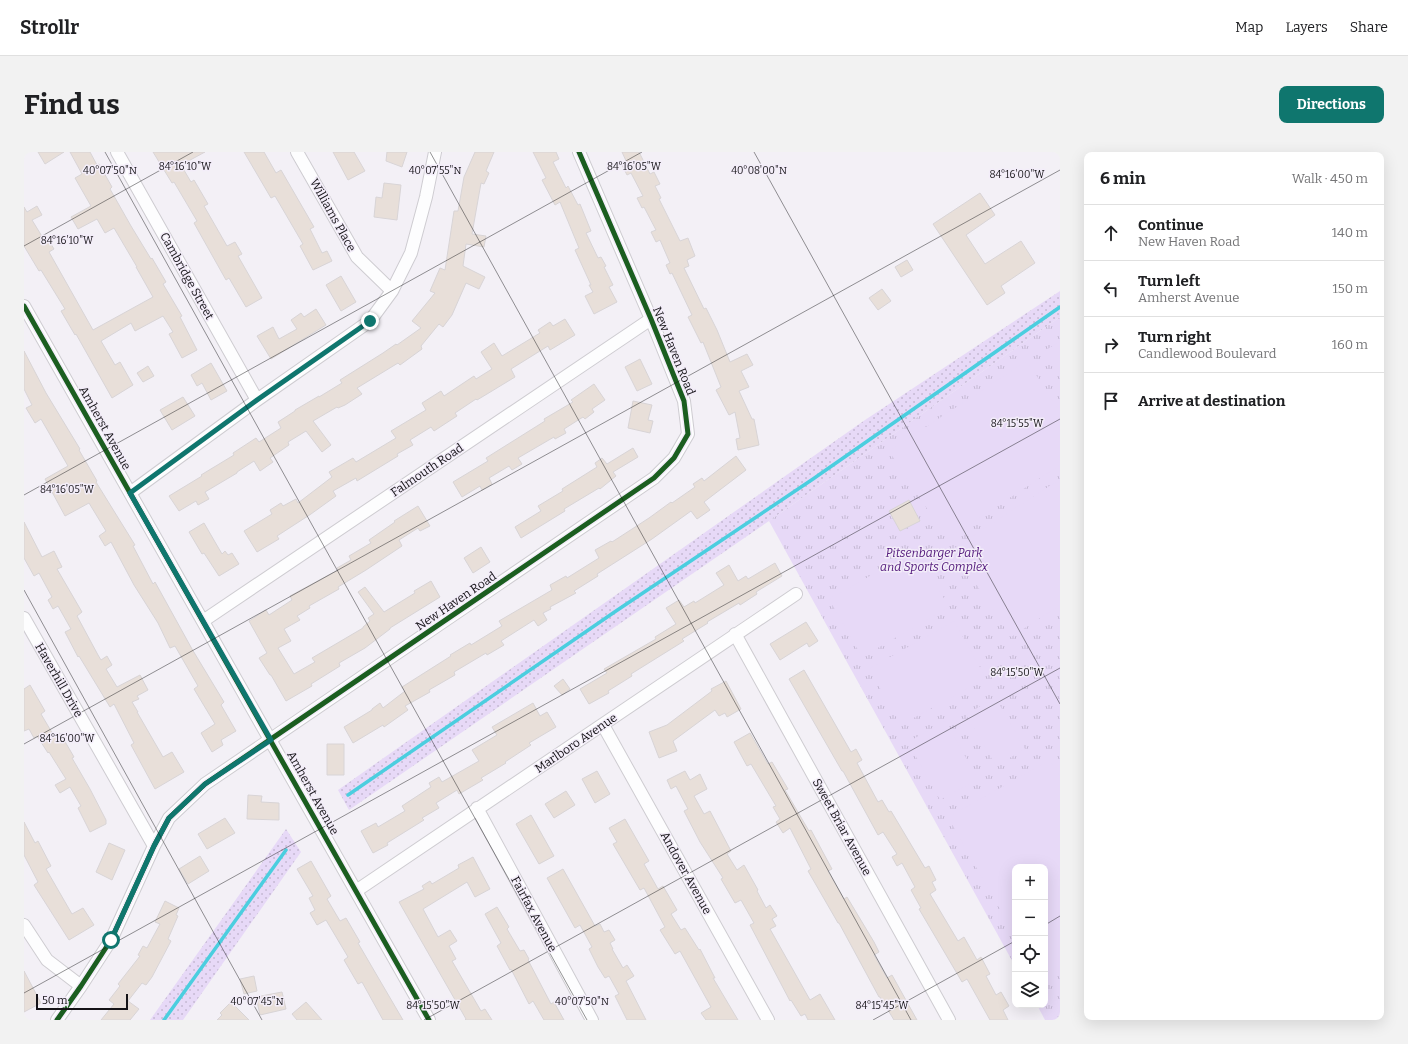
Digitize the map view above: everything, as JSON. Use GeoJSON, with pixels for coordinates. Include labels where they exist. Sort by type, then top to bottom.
{"type":"FeatureCollection","features":[{"type":"Feature","properties":{"kind":"street","name":"Cambridge Street"},"geometry":{"type":"LineString","coordinates":[[117,152],[257,400]]}},
{"type":"Feature","properties":{"kind":"street","name":"Williams Place"},"geometry":{"type":"LineString","coordinates":[[298,152],[357,257],[392,291]]}},
{"type":"Feature","properties":{"kind":"street"},"geometry":{"type":"LineString","coordinates":[[130,493],[257,400],[370,321],[392,291],[411,253],[426,197],[435,152]]}},
{"type":"Feature","properties":{"kind":"street","name":"New Haven Road"},"geometry":{"type":"LineString","coordinates":[[57,1020],[111,940],[154,846],[169,818],[205,784],[654,478],[674,458],[688,434],[684,401],[652,319],[579,152]]}},
{"type":"Feature","properties":{"kind":"street","name":"Amherst Avenue"},"geometry":{"type":"LineString","coordinates":[[24,306],[429,1020]]}},
{"type":"Feature","properties":{"kind":"street","name":"Falmouth Road"},"geometry":{"type":"LineString","coordinates":[[203,621],[652,319]]}},
{"type":"Feature","properties":{"kind":"street","name":"Marlboro Avenue"},"geometry":{"type":"LineString","coordinates":[[356,891],[796,594]]}},
{"type":"Feature","properties":{"kind":"street","name":"Haverhill Drive"},"geometry":{"type":"LineString","coordinates":[[24,618],[154,846]]}},
{"type":"Feature","properties":{"kind":"street","name":"Sweet Briar Avenue"},"geometry":{"type":"LineString","coordinates":[[735,634],[949,1020]]}},
{"type":"Feature","properties":{"kind":"street","name":"Andover Avenue"},"geometry":{"type":"LineString","coordinates":[[603,725],[768,1020]]}},
{"type":"Feature","properties":{"kind":"street","name":"Fairfax Avenue"},"geometry":{"type":"LineString","coordinates":[[477,808],[592,1020]]}},
{"type":"Feature","properties":{"kind":"street"},"geometry":{"type":"LineString","coordinates":[[24,925],[47,960],[81,986]]}},
{"type":"Feature","properties":{"kind":"green space"},"geometry":{"type":"Polygon","coordinates":[[[1060,291],[1060,317],[769,521],[349,810],[338,790],[865,420],[1060,291]]]}},
{"type":"Feature","properties":{"kind":"green space","name":"Pitsenbarger Park and Sports Complex"},"geometry":{"type":"Polygon","coordinates":[[[1060,317],[1060,1020],[1045,1020],[1039,1008],[1048,1008],[1048,864],[1012,864],[1012,961],[769,521],[1060,317]]]}},
{"type":"Feature","properties":{"kind":"green space"},"geometry":{"type":"Polygon","coordinates":[[[1060,341],[1060,378],[1043,352],[1060,341]]]}},
{"type":"Feature","properties":{"kind":"green space"},"geometry":{"type":"Polygon","coordinates":[[[1027,361],[1060,412],[1060,465],[947,539],[889,451],[1027,361]]]}},
{"type":"Feature","properties":{"kind":"green space"},"geometry":{"type":"Polygon","coordinates":[[[1060,479],[1060,605],[1011,637],[953,549],[1060,479]]]}},
{"type":"Feature","properties":{"kind":"green space"},"geometry":{"type":"Polygon","coordinates":[[[916,550],[949,607],[862,657],[829,599],[916,550]]]}},
{"type":"Feature","properties":{"kind":"green space"},"geometry":{"type":"Polygon","coordinates":[[[954,621],[986,678],[901,725],[869,669],[954,621]]]}},
{"type":"Feature","properties":{"kind":"green space"},"geometry":{"type":"Polygon","coordinates":[[[995,697],[1025,749],[996,766],[966,715],[995,697]]]}},
{"type":"Feature","properties":{"kind":"green space"},"geometry":{"type":"Polygon","coordinates":[[[945,721],[978,779],[940,800],[908,742],[945,721]]]}},
{"type":"Feature","properties":{"kind":"green space"},"geometry":{"type":"Polygon","coordinates":[[[1050,760],[1060,777],[1060,970],[1048,977],[1048,864],[1012,864],[1012,931],[948,817],[1050,760]]]}},
{"type":"Feature","properties":{"kind":"green space"},"geometry":{"type":"Polygon","coordinates":[[[286,829],[301,852],[183,1020],[150,1020],[286,829]]]}},
{"type":"Feature","properties":{"kind":"building"},"geometry":{"type":"Polygon","coordinates":[[[38,152],[64,152],[45,164],[38,152]]]}},
{"type":"Feature","properties":{"kind":"building"},"geometry":{"type":"Polygon","coordinates":[[[70,152],[90,152],[97,165],[99,164],[112,187],[110,189],[131,226],[166,282],[163,284],[182,316],[180,317],[197,350],[182,358],[169,334],[173,332],[163,316],[135,331],[131,323],[101,341],[115,365],[120,362],[133,385],[112,398],[76,334],[75,335],[61,311],[65,309],[24,246],[24,207],[27,212],[37,206],[42,215],[32,220],[43,238],[46,236],[54,249],[49,252],[93,330],[153,297],[114,228],[105,233],[97,219],[78,229],[71,217],[91,206],[75,178],[82,174],[70,152]]]}},
{"type":"Feature","properties":{"kind":"building"},"geometry":{"type":"Polygon","coordinates":[[[153,152],[205,152],[181,165],[191,182],[194,180],[208,204],[204,206],[227,246],[235,242],[242,254],[238,256],[262,298],[246,307],[229,278],[226,280],[194,223],[197,221],[174,182],[172,183],[153,152]]]}},
{"type":"Feature","properties":{"kind":"building"},"geometry":{"type":"Polygon","coordinates":[[[244,152],[264,152],[276,173],[281,170],[314,227],[310,229],[322,253],[327,251],[332,261],[313,270],[300,246],[303,244],[275,196],[271,198],[244,152]]]}},
{"type":"Feature","properties":{"kind":"building"},"geometry":{"type":"Polygon","coordinates":[[[333,152],[354,152],[365,171],[348,180],[333,152]]]}},
{"type":"Feature","properties":{"kind":"building"},"geometry":{"type":"Polygon","coordinates":[[[387,152],[407,152],[402,167],[386,161],[387,152]]]}},
{"type":"Feature","properties":{"kind":"building"},"geometry":{"type":"Polygon","coordinates":[[[475,152],[494,152],[486,171],[489,173],[484,184],[481,183],[472,234],[486,236],[484,247],[466,244],[463,266],[485,277],[479,289],[466,283],[452,315],[443,327],[439,324],[421,346],[422,349],[400,365],[398,363],[357,388],[362,394],[345,405],[338,408],[337,407],[313,421],[331,445],[322,452],[306,431],[288,442],[289,445],[270,458],[273,462],[260,471],[254,461],[205,492],[209,499],[198,505],[196,501],[179,511],[169,496],[234,455],[233,453],[256,438],[259,442],[281,428],[278,422],[295,410],[342,383],[340,380],[396,344],[397,345],[421,328],[412,321],[435,293],[430,291],[440,268],[445,270],[454,211],[458,211],[464,177],[475,152]]]}},
{"type":"Feature","properties":{"kind":"building"},"geometry":{"type":"Polygon","coordinates":[[[533,152],[556,152],[559,159],[553,162],[566,188],[568,186],[578,205],[580,204],[591,231],[586,233],[598,258],[601,257],[606,266],[604,267],[613,285],[609,287],[617,302],[594,314],[585,296],[593,292],[575,250],[579,248],[560,202],[555,205],[542,180],[546,178],[533,152]]]}},
{"type":"Feature","properties":{"kind":"building"},"geometry":{"type":"Polygon","coordinates":[[[622,152],[639,152],[650,174],[654,172],[660,184],[655,186],[661,198],[659,199],[680,241],[688,238],[695,256],[687,260],[689,266],[684,268],[704,309],[706,308],[717,330],[730,362],[747,354],[753,365],[741,371],[749,387],[739,391],[752,419],[754,419],[759,445],[738,450],[736,439],[740,438],[735,412],[729,415],[716,390],[721,387],[703,342],[701,343],[688,317],[692,315],[672,273],[670,274],[666,265],[670,263],[660,240],[656,242],[651,232],[656,230],[644,207],[642,208],[637,198],[643,196],[631,173],[627,175],[622,165],[627,163],[622,152]]]}},
{"type":"Feature","properties":{"kind":"building"},"geometry":{"type":"Polygon","coordinates":[[[384,183],[401,185],[397,220],[374,217],[376,197],[382,198],[384,183]]]}},
{"type":"Feature","properties":{"kind":"building"},"geometry":{"type":"Polygon","coordinates":[[[980,193],[995,215],[966,235],[985,264],[1021,241],[1035,263],[1001,286],[1005,293],[987,305],[933,224],[980,193]]]}},
{"type":"Feature","properties":{"kind":"building"},"geometry":{"type":"Polygon","coordinates":[[[907,260],[913,270],[901,277],[895,267],[907,260]]]}},
{"type":"Feature","properties":{"kind":"building"},"geometry":{"type":"Polygon","coordinates":[[[341,276],[356,302],[341,311],[326,285],[341,276]]]}},
{"type":"Feature","properties":{"kind":"building"},"geometry":{"type":"Polygon","coordinates":[[[882,289],[891,301],[878,310],[869,298],[882,289]]]}},
{"type":"Feature","properties":{"kind":"building"},"geometry":{"type":"Polygon","coordinates":[[[316,309],[326,325],[271,359],[257,336],[273,327],[279,339],[297,329],[291,320],[301,313],[304,317],[316,309]]]}},
{"type":"Feature","properties":{"kind":"building"},"geometry":{"type":"Polygon","coordinates":[[[565,319],[575,335],[550,350],[548,346],[511,369],[515,377],[477,400],[476,399],[455,413],[457,416],[434,431],[431,427],[410,440],[413,445],[397,454],[398,456],[357,481],[356,478],[333,491],[336,496],[277,536],[279,539],[257,552],[244,531],[272,514],[270,510],[281,503],[283,506],[296,499],[298,503],[332,477],[329,472],[353,458],[356,462],[396,438],[391,431],[426,410],[422,403],[441,391],[444,396],[474,376],[476,379],[492,369],[481,352],[494,343],[502,356],[540,333],[538,330],[550,322],[553,326],[565,319]]]}},
{"type":"Feature","properties":{"kind":"building"},"geometry":{"type":"Polygon","coordinates":[[[24,351],[46,393],[80,449],[79,450],[97,481],[96,482],[135,545],[133,546],[153,584],[155,582],[192,649],[224,702],[221,705],[236,731],[221,740],[223,745],[212,752],[201,733],[215,724],[194,689],[198,686],[175,646],[170,648],[158,623],[134,585],[111,542],[105,546],[99,536],[106,531],[89,503],[65,516],[45,479],[68,466],[41,419],[35,423],[26,408],[32,405],[24,389],[24,351]]]}},
{"type":"Feature","properties":{"kind":"building"},"geometry":{"type":"Polygon","coordinates":[[[640,359],[652,384],[637,391],[625,367],[640,359]]]}},
{"type":"Feature","properties":{"kind":"building"},"geometry":{"type":"Polygon","coordinates":[[[211,363],[227,391],[211,400],[202,383],[197,386],[191,375],[211,363]]]}},
{"type":"Feature","properties":{"kind":"building"},"geometry":{"type":"Polygon","coordinates":[[[148,366],[154,376],[143,382],[137,373],[148,366]]]}},
{"type":"Feature","properties":{"kind":"building"},"geometry":{"type":"Polygon","coordinates":[[[594,384],[605,400],[592,409],[594,412],[585,419],[583,417],[564,429],[566,433],[555,439],[554,437],[518,458],[522,464],[512,470],[509,466],[489,478],[492,484],[482,490],[480,486],[462,497],[453,482],[488,461],[486,458],[545,421],[544,419],[573,402],[571,400],[594,384]]]}},
{"type":"Feature","properties":{"kind":"building"},"geometry":{"type":"Polygon","coordinates":[[[183,397],[195,416],[172,430],[160,410],[183,397]]]}},
{"type":"Feature","properties":{"kind":"building"},"geometry":{"type":"Polygon","coordinates":[[[633,401],[652,405],[648,420],[653,421],[650,433],[628,428],[633,401]]]}},
{"type":"Feature","properties":{"kind":"building"},"geometry":{"type":"Polygon","coordinates":[[[633,448],[638,457],[613,472],[616,476],[600,489],[599,488],[564,509],[565,511],[521,538],[515,527],[541,511],[538,506],[563,491],[562,489],[597,467],[595,463],[602,458],[607,464],[633,448]]]}},
{"type":"Feature","properties":{"kind":"building"},"geometry":{"type":"Polygon","coordinates":[[[736,456],[746,470],[704,502],[710,510],[697,519],[691,511],[652,539],[597,574],[598,576],[574,591],[576,593],[550,607],[551,609],[543,613],[547,620],[538,626],[534,620],[501,641],[504,645],[487,655],[486,653],[454,672],[455,675],[429,690],[430,692],[405,706],[408,710],[384,727],[383,725],[353,743],[344,727],[372,710],[380,703],[383,708],[405,691],[402,687],[451,656],[450,655],[470,643],[471,645],[502,626],[499,621],[552,590],[550,585],[566,576],[567,578],[599,558],[595,550],[611,541],[612,542],[671,502],[672,503],[695,487],[693,484],[702,478],[704,481],[736,456]]]}},
{"type":"Feature","properties":{"kind":"building"},"geometry":{"type":"Polygon","coordinates":[[[909,500],[920,521],[900,531],[889,511],[909,500]]]}},
{"type":"Feature","properties":{"kind":"building"},"geometry":{"type":"Polygon","coordinates":[[[418,506],[430,526],[420,531],[418,528],[399,540],[402,546],[338,587],[339,589],[309,606],[310,608],[297,616],[300,620],[284,629],[291,641],[278,648],[294,674],[315,662],[312,658],[363,628],[370,621],[368,618],[374,614],[358,592],[365,587],[384,612],[415,593],[414,591],[431,581],[440,597],[390,628],[365,648],[339,663],[340,666],[311,684],[312,686],[286,701],[259,658],[267,653],[249,621],[266,610],[269,615],[292,600],[290,596],[338,570],[337,568],[351,560],[349,556],[371,543],[369,540],[395,522],[394,521],[418,506]]]}},
{"type":"Feature","properties":{"kind":"building"},"geometry":{"type":"Polygon","coordinates":[[[24,522],[42,557],[54,551],[62,567],[57,569],[82,612],[77,616],[101,660],[107,656],[112,665],[106,669],[117,687],[140,675],[148,690],[137,696],[139,699],[132,702],[163,757],[172,752],[184,772],[155,789],[131,745],[134,743],[114,704],[110,707],[79,656],[78,657],[65,632],[71,629],[58,606],[53,609],[48,600],[52,597],[39,573],[34,576],[24,558],[24,522]]]}},
{"type":"Feature","properties":{"kind":"building"},"geometry":{"type":"Polygon","coordinates":[[[204,523],[222,554],[225,551],[228,555],[232,553],[239,564],[219,576],[204,553],[202,554],[189,532],[204,523]]]}},
{"type":"Feature","properties":{"kind":"building"},"geometry":{"type":"Polygon","coordinates":[[[481,547],[490,562],[473,573],[464,558],[481,547]]]}},
{"type":"Feature","properties":{"kind":"building"},"geometry":{"type":"Polygon","coordinates":[[[775,563],[782,576],[756,592],[757,594],[740,605],[739,603],[707,622],[708,623],[682,639],[684,641],[631,674],[632,676],[608,691],[609,693],[589,704],[580,689],[607,673],[604,669],[656,639],[655,637],[676,624],[666,608],[679,600],[684,607],[694,601],[695,603],[724,585],[716,573],[729,565],[738,581],[746,576],[748,579],[775,563]]]}},
{"type":"Feature","properties":{"kind":"building"},"geometry":{"type":"Polygon","coordinates":[[[806,622],[818,641],[809,647],[807,643],[780,660],[770,644],[806,622]]]}},
{"type":"Feature","properties":{"kind":"building"},"geometry":{"type":"Polygon","coordinates":[[[804,670],[851,752],[856,749],[862,760],[857,763],[878,802],[882,800],[889,812],[891,811],[925,868],[929,866],[936,880],[932,882],[936,890],[930,894],[958,941],[964,937],[977,960],[981,957],[990,974],[986,976],[996,995],[1001,992],[1009,1006],[1003,1010],[1008,1020],[990,1020],[967,979],[962,982],[919,909],[921,908],[911,890],[915,887],[902,863],[897,866],[892,857],[897,854],[883,832],[878,835],[843,771],[789,679],[804,670]]]}},
{"type":"Feature","properties":{"kind":"building"},"geometry":{"type":"Polygon","coordinates":[[[563,679],[570,689],[562,695],[554,686],[563,679]]]}},
{"type":"Feature","properties":{"kind":"building"},"geometry":{"type":"Polygon","coordinates":[[[726,681],[741,709],[727,717],[725,713],[719,716],[715,710],[673,741],[677,751],[659,758],[649,732],[667,725],[712,691],[711,689],[726,681]]]}},
{"type":"Feature","properties":{"kind":"building"},"geometry":{"type":"Polygon","coordinates":[[[30,685],[45,711],[41,714],[54,736],[60,733],[106,820],[106,824],[90,832],[78,808],[81,806],[70,787],[60,793],[55,785],[66,779],[49,752],[48,753],[37,736],[34,738],[29,729],[24,731],[24,689],[30,685]]]}},
{"type":"Feature","properties":{"kind":"building"},"geometry":{"type":"Polygon","coordinates":[[[533,703],[540,716],[547,712],[556,727],[529,743],[531,745],[505,762],[506,763],[481,778],[483,780],[459,794],[457,790],[436,803],[439,808],[422,818],[424,820],[387,843],[388,845],[373,853],[361,831],[376,823],[378,827],[405,811],[402,806],[431,787],[429,783],[439,777],[442,782],[479,761],[472,750],[497,735],[492,727],[533,703]]]}},
{"type":"Feature","properties":{"kind":"building"},"geometry":{"type":"Polygon","coordinates":[[[750,733],[768,764],[772,762],[788,789],[785,790],[809,831],[811,830],[832,869],[828,871],[844,899],[847,897],[874,942],[879,952],[874,955],[887,978],[892,975],[917,1020],[894,1020],[879,997],[839,923],[808,871],[811,869],[790,828],[783,833],[776,822],[780,819],[773,807],[776,806],[751,764],[747,766],[734,742],[750,733]]]}},
{"type":"Feature","properties":{"kind":"building"},"geometry":{"type":"Polygon","coordinates":[[[327,744],[344,744],[344,775],[327,775],[327,744]]]}},
{"type":"Feature","properties":{"kind":"building"},"geometry":{"type":"Polygon","coordinates":[[[597,771],[610,794],[595,803],[582,779],[597,771]]]}},
{"type":"Feature","properties":{"kind":"building"},"geometry":{"type":"Polygon","coordinates":[[[685,771],[690,780],[700,774],[707,789],[694,796],[704,814],[710,811],[731,851],[727,854],[737,870],[744,865],[766,908],[770,905],[777,916],[772,919],[776,926],[770,929],[810,1000],[820,994],[835,1020],[808,1020],[805,1014],[801,1016],[791,1000],[790,1001],[750,925],[754,923],[741,900],[735,903],[721,879],[723,878],[700,842],[684,811],[688,809],[676,786],[671,789],[667,780],[685,771]]]}},
{"type":"Feature","properties":{"kind":"building"},"geometry":{"type":"Polygon","coordinates":[[[566,791],[575,805],[554,818],[545,804],[566,791]]]}},
{"type":"Feature","properties":{"kind":"building"},"geometry":{"type":"Polygon","coordinates":[[[248,795],[262,796],[261,802],[279,803],[279,820],[247,819],[248,795]]]}},
{"type":"Feature","properties":{"kind":"building"},"geometry":{"type":"Polygon","coordinates":[[[531,815],[554,856],[539,864],[516,824],[531,815]]]}},
{"type":"Feature","properties":{"kind":"building"},"geometry":{"type":"Polygon","coordinates":[[[225,818],[235,833],[207,849],[198,834],[225,818]]]}},
{"type":"Feature","properties":{"kind":"building"},"geometry":{"type":"Polygon","coordinates":[[[625,819],[649,861],[644,864],[658,889],[663,886],[677,910],[671,914],[681,930],[685,928],[699,950],[700,949],[715,978],[713,978],[738,1020],[706,1020],[701,1013],[711,1007],[680,951],[675,954],[660,930],[665,927],[644,888],[640,890],[613,844],[617,842],[609,828],[625,819]]]}},
{"type":"Feature","properties":{"kind":"building"},"geometry":{"type":"Polygon","coordinates":[[[24,822],[35,843],[38,841],[51,866],[46,869],[72,914],[83,908],[94,925],[69,940],[34,885],[38,882],[24,855],[24,822]]]}},
{"type":"Feature","properties":{"kind":"building"},"geometry":{"type":"Polygon","coordinates":[[[109,843],[125,850],[112,880],[96,872],[109,843]]]}},
{"type":"Feature","properties":{"kind":"building"},"geometry":{"type":"Polygon","coordinates":[[[200,856],[209,871],[188,884],[179,869],[200,856]]]}},
{"type":"Feature","properties":{"kind":"building"},"geometry":{"type":"Polygon","coordinates":[[[473,857],[490,889],[475,897],[467,882],[423,909],[438,937],[450,930],[457,941],[449,946],[456,959],[452,961],[481,1011],[485,1009],[492,1020],[465,1020],[466,1019],[399,902],[424,889],[422,886],[430,881],[432,884],[459,868],[458,865],[473,857]]]}},
{"type":"Feature","properties":{"kind":"building"},"geometry":{"type":"Polygon","coordinates":[[[311,861],[331,896],[327,899],[340,921],[346,918],[360,942],[358,943],[403,1020],[383,1020],[362,982],[358,984],[344,960],[348,957],[326,920],[317,925],[310,913],[315,910],[309,898],[313,896],[297,869],[311,861]]]}},
{"type":"Feature","properties":{"kind":"building"},"geometry":{"type":"Polygon","coordinates":[[[563,869],[595,926],[600,924],[604,932],[609,930],[615,940],[610,943],[612,949],[623,968],[627,965],[634,976],[626,981],[646,1020],[627,1020],[615,996],[619,994],[609,976],[605,978],[598,967],[589,949],[592,947],[580,925],[575,928],[547,878],[563,869]]]}},
{"type":"Feature","properties":{"kind":"building"},"geometry":{"type":"Polygon","coordinates":[[[165,901],[179,908],[176,915],[178,916],[168,939],[171,941],[152,977],[146,985],[142,983],[128,1001],[139,1009],[130,1020],[101,1020],[114,1004],[109,1000],[120,986],[118,984],[140,956],[138,955],[143,946],[147,948],[160,924],[155,922],[165,901]]]}},
{"type":"Feature","properties":{"kind":"building"},"geometry":{"type":"Polygon","coordinates":[[[497,907],[509,927],[507,929],[520,951],[524,950],[551,1004],[554,1002],[564,1020],[544,1020],[533,1001],[529,1004],[497,946],[501,943],[485,914],[497,907]]]}},
{"type":"Feature","properties":{"kind":"building"},"geometry":{"type":"Polygon","coordinates":[[[24,971],[41,1003],[24,1012],[24,971]]]}},
{"type":"Feature","properties":{"kind":"building"},"geometry":{"type":"Polygon","coordinates":[[[254,976],[257,991],[244,994],[240,979],[254,976]]]}},
{"type":"Feature","properties":{"kind":"building"},"geometry":{"type":"Polygon","coordinates":[[[282,992],[286,1009],[260,1015],[256,997],[282,992]]]}},
{"type":"Feature","properties":{"kind":"building"},"geometry":{"type":"Polygon","coordinates":[[[231,1002],[249,1020],[217,1020],[222,1015],[220,1013],[231,1002]]]}},
{"type":"Feature","properties":{"kind":"building"},"geometry":{"type":"Polygon","coordinates":[[[306,1002],[322,1020],[297,1020],[292,1014],[306,1002]]]}},
{"type":"Feature","properties":{"kind":"waterway"},"geometry":{"type":"LineString","coordinates":[[348,795],[616,611],[813,479],[1060,307]]}},
{"type":"Feature","properties":{"kind":"waterway"},"geometry":{"type":"LineString","coordinates":[[164,1020],[286,850]]}},
{"type":"Feature","properties":{"kind":"cycle path"},"geometry":{"type":"LineString","coordinates":[[57,1020],[111,940],[154,846],[169,818],[205,784],[654,478],[674,458],[688,434],[684,401],[651,319],[579,152]]}},
{"type":"Feature","properties":{"kind":"cycle path"},"geometry":{"type":"LineString","coordinates":[[24,306],[429,1020]]}},
{"type":"Feature","properties":{"kind":"route"},"geometry":{"type":"LineString","coordinates":[[111,940],[154,846],[169,818],[205,784],[271,740],[130,493],[257,400],[370,321]]}}]}
